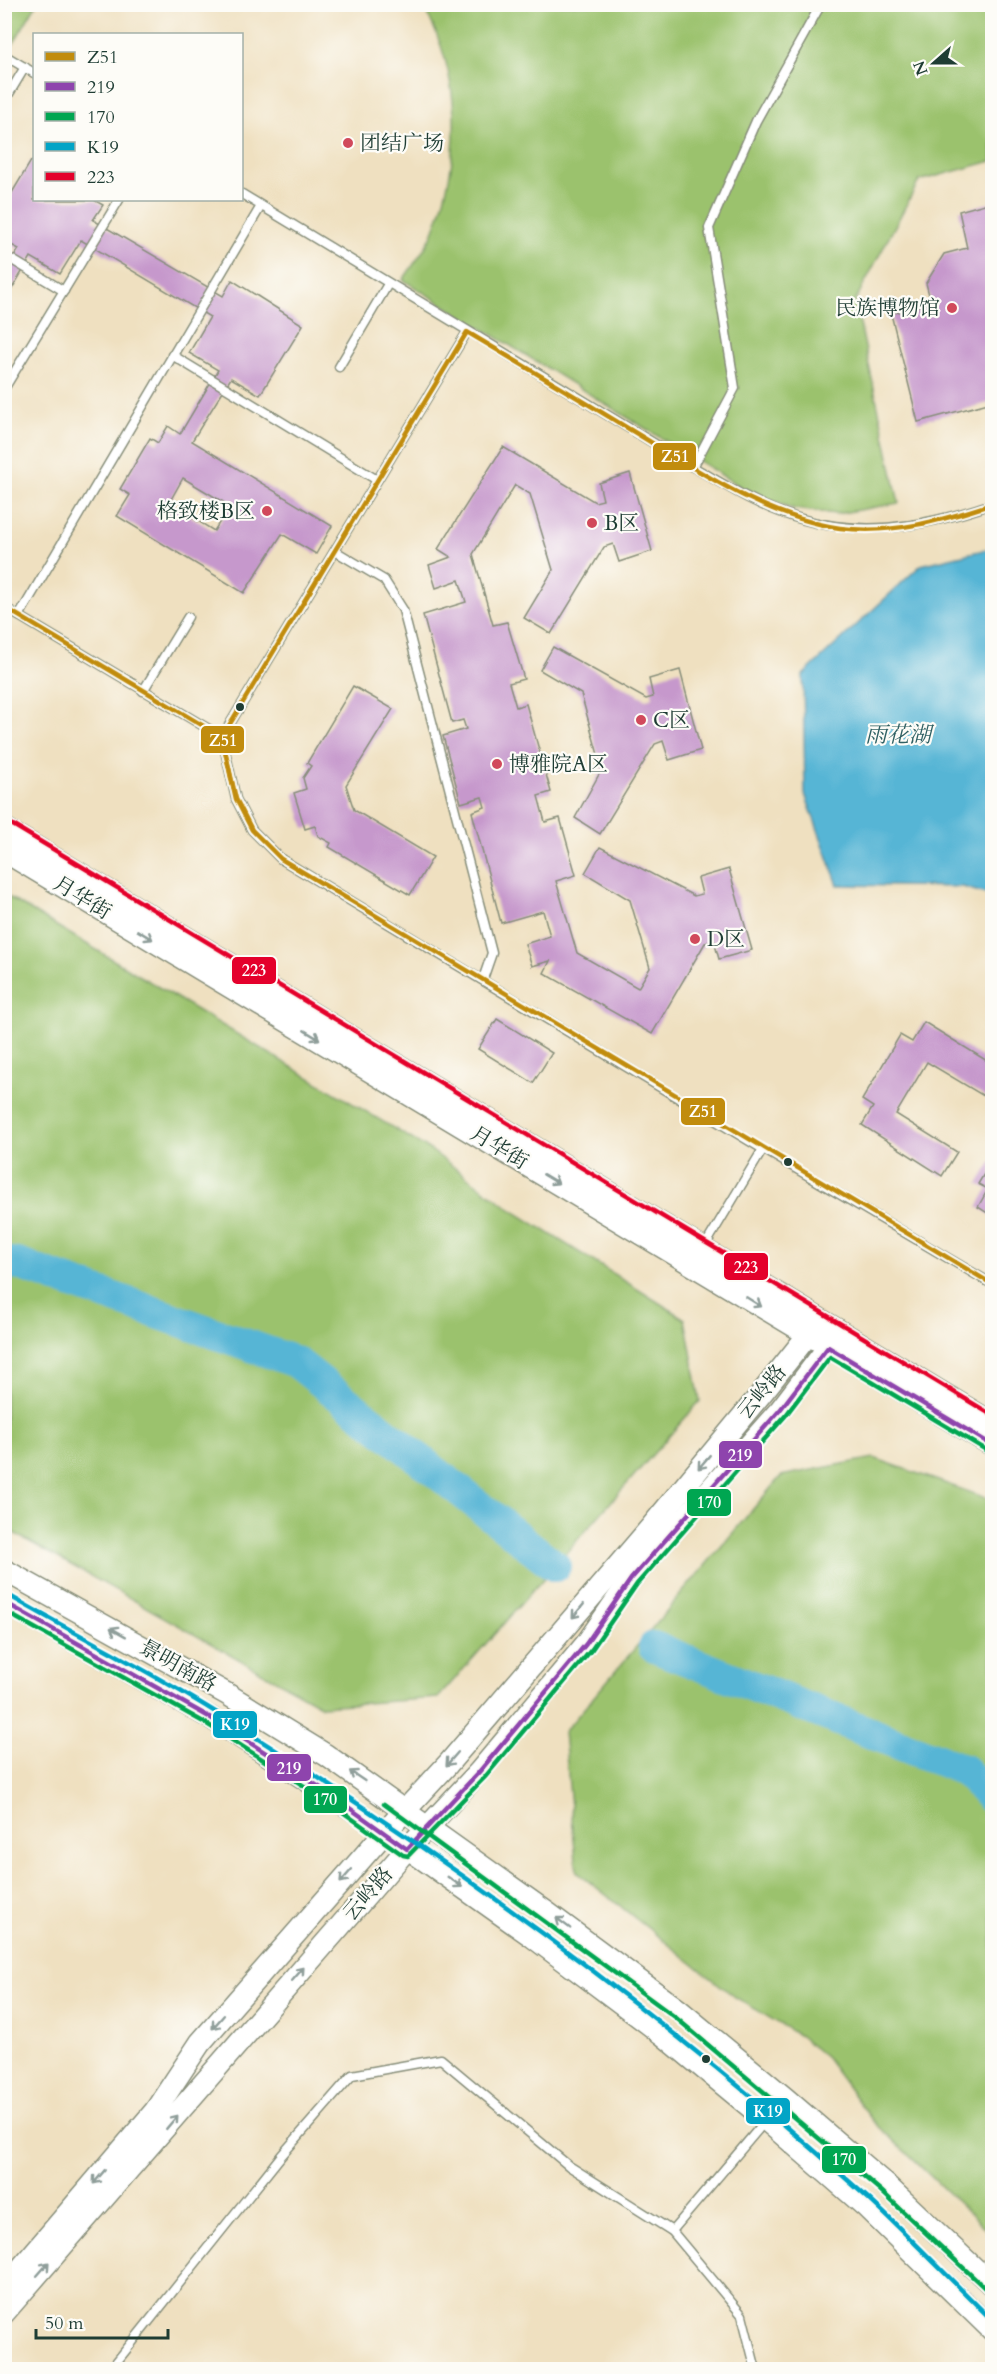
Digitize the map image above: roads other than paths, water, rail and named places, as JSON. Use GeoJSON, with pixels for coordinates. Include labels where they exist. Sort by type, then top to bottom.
{"type":"FeatureCollection","features":[{"type":"Feature","properties":{"kind":"street","name":"月华街"},"geometry":{"type":"LineString","coordinates":[[4,828],[704,1249],[813,1326],[993,1445]]}},
{"type":"Feature","properties":{"kind":"street","name":"月华街"},"geometry":{"type":"LineString","coordinates":[[4,851],[813,1326]]}},
{"type":"Feature","properties":{"kind":"street","name":"云岭路"},"geometry":{"type":"LineString","coordinates":[[4,2288],[155,2111],[200,2043],[385,1832],[448,1764],[651,1527],[813,1326]]}},
{"type":"Feature","properties":{"kind":"street","name":"月华街"},"geometry":{"type":"LineString","coordinates":[[833,1339],[993,1423]]}},
{"type":"Feature","properties":{"kind":"street","name":"云岭路"},"geometry":{"type":"LineString","coordinates":[[4,2313],[407,1849],[510,1736],[586,1644],[631,1579],[780,1410],[833,1339]]}},
{"type":"Feature","properties":{"kind":"street","name":"景明南路"},"geometry":{"type":"LineString","coordinates":[[4,1570],[226,1694],[326,1755],[559,1920],[680,2011],[785,2098],[885,2184],[993,2285]]}},
{"type":"Feature","properties":{"kind":"street","name":"景明南路"},"geometry":{"type":"LineString","coordinates":[[4,1602],[211,1718],[385,1832],[533,1937],[662,2034],[766,2120],[865,2206],[993,2330]]}},
{"type":"Feature","properties":{"kind":"lane"},"geometry":{"type":"LineString","coordinates":[[693,467],[735,388],[708,228],[756,121],[821,4]]}},
{"type":"Feature","properties":{"kind":"lane"},"geometry":{"type":"LineString","coordinates":[[4,55],[33,72]]}},
{"type":"Feature","properties":{"kind":"lane"},"geometry":{"type":"LineString","coordinates":[[4,102],[25,67]]}},
{"type":"Feature","properties":{"kind":"lane"},"geometry":{"type":"LineString","coordinates":[[243,195],[693,467],[749,499],[783,514],[841,528],[900,528],[953,518],[993,504]]}},
{"type":"Feature","properties":{"kind":"lane"},"geometry":{"type":"LineString","coordinates":[[4,390],[118,201]]}},
{"type":"Feature","properties":{"kind":"lane"},"geometry":{"type":"LineString","coordinates":[[19,616],[261,206]]}},
{"type":"Feature","properties":{"kind":"lane"},"geometry":{"type":"LineString","coordinates":[[4,255],[64,291]]}},
{"type":"Feature","properties":{"kind":"lane"},"geometry":{"type":"LineString","coordinates":[[339,367],[388,284]]}},
{"type":"Feature","properties":{"kind":"lane"},"geometry":{"type":"LineString","coordinates":[[467,332],[222,737],[236,799],[252,831],[281,859],[763,1149],[993,1284]]}},
{"type":"Feature","properties":{"kind":"lane"},"geometry":{"type":"LineString","coordinates":[[172,355],[377,480]]}},
{"type":"Feature","properties":{"kind":"lane"},"geometry":{"type":"LineString","coordinates":[[335,551],[384,580],[403,610],[492,953],[483,979]]}},
{"type":"Feature","properties":{"kind":"lane"},"geometry":{"type":"LineString","coordinates":[[4,607],[222,737]]}},
{"type":"Feature","properties":{"kind":"lane"},"geometry":{"type":"LineString","coordinates":[[143,691],[188,617]]}},
{"type":"Feature","properties":{"kind":"lane"},"geometry":{"type":"LineString","coordinates":[[704,1249],[763,1149]]}},
{"type":"Feature","properties":{"kind":"lane"},"geometry":{"type":"LineString","coordinates":[[110,2370],[281,2156],[352,2075],[441,2059],[569,2166],[672,2231],[742,2315],[756,2370]]}},
{"type":"Feature","properties":{"kind":"lane"},"geometry":{"type":"LineString","coordinates":[[672,2231],[785,2098]]}},
{"type":"Feature","properties":{"kind":"water","name":"雨花湖"},"geometry":{"type":"Polygon","coordinates":[[[992,548],[992,896],[963,887],[838,885],[805,794],[803,675],[921,565],[992,548]]]}},
{"type":"Feature","properties":{"kind":"waterway"},"geometry":{"type":"LineString","coordinates":[[4,1262],[18,1264],[296,1362],[555,1566]]}},
{"type":"Feature","properties":{"kind":"waterway"},"geometry":{"type":"LineString","coordinates":[[654,1647],[964,1770],[992,1799]]}},
{"type":"Feature","properties":{"kind":"place","name":"团结广场"},"geometry":{"type":"Point","coordinates":[348,143]}},
{"type":"Feature","properties":{"kind":"place","name":"民族博物馆"},"geometry":{"type":"Point","coordinates":[952,308]}},
{"type":"Feature","properties":{"kind":"place","name":"格致楼B区"},"geometry":{"type":"Point","coordinates":[267,511]}},
{"type":"Feature","properties":{"kind":"place","name":"B区"},"geometry":{"type":"Point","coordinates":[592,523]}},
{"type":"Feature","properties":{"kind":"place","name":"C区"},"geometry":{"type":"Point","coordinates":[641,720]}},
{"type":"Feature","properties":{"kind":"place","name":"博雅院A区"},"geometry":{"type":"Point","coordinates":[497,764]}},
{"type":"Feature","properties":{"kind":"place","name":"D区"},"geometry":{"type":"Point","coordinates":[695,939]}}]}
